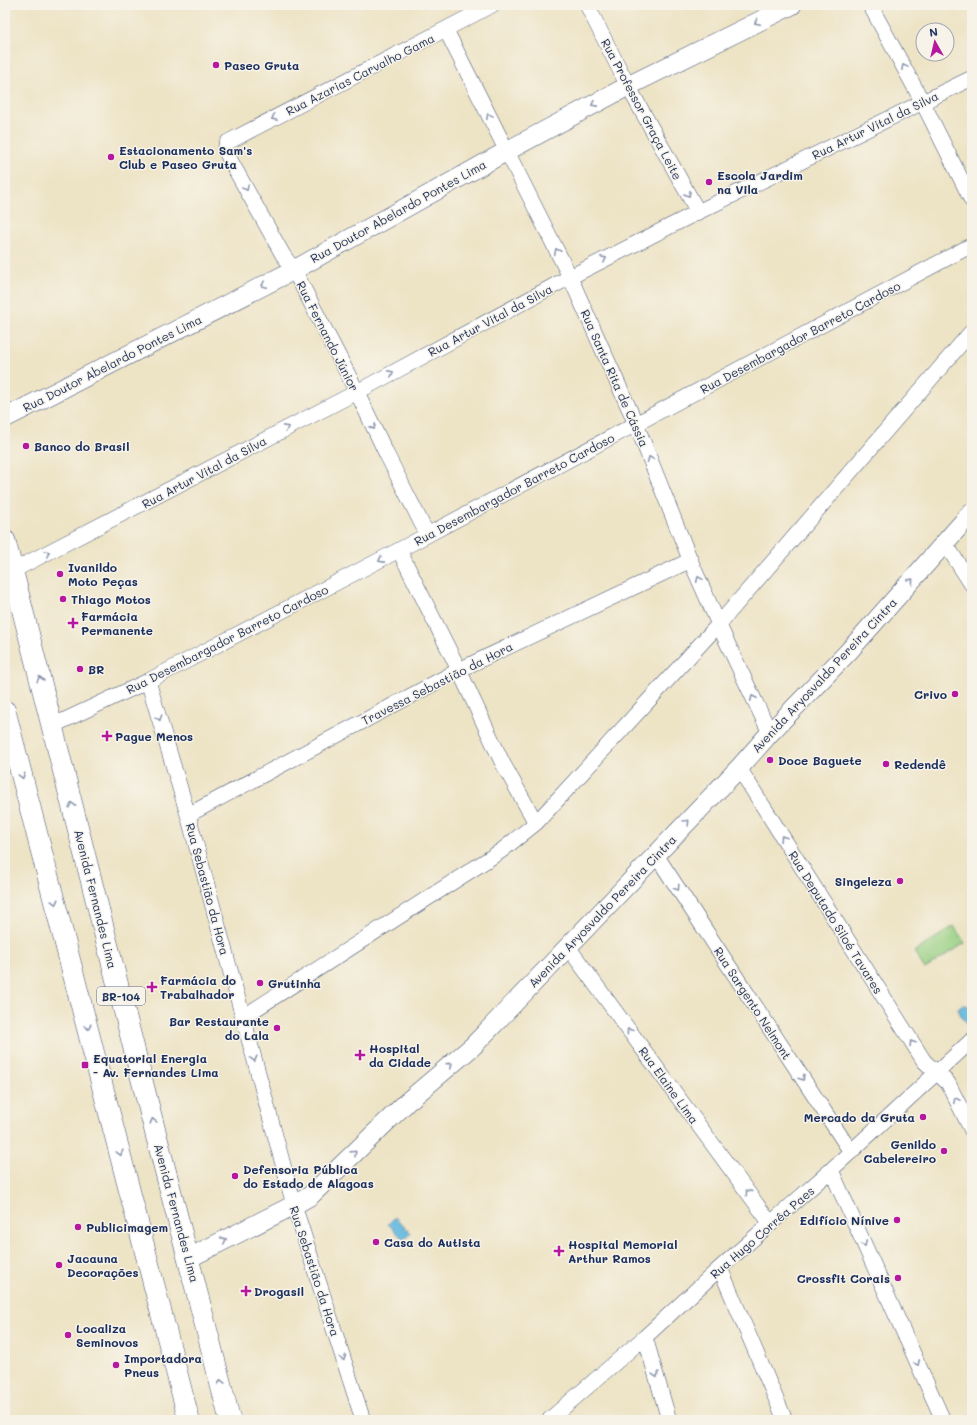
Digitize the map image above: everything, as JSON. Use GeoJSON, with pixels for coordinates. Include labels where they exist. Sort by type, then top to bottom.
{"type":"FeatureCollection","features":[{"type":"Feature","properties":{"kind":"highway","name":"Avenida Fernandes Lima"},"geometry":{"type":"LineString","coordinates":[[5,541],[230,1420]]}},
{"type":"Feature","properties":{"kind":"highway","name":"BR-104"},"geometry":{"type":"LineString","coordinates":[[5,711],[189,1420]]}},
{"type":"Feature","properties":{"kind":"main road","name":"Rua Doutor Abelardo Pontes Lima"},"geometry":{"type":"LineString","coordinates":[[5,418],[294,270],[506,151],[628,86],[792,5]]}},
{"type":"Feature","properties":{"kind":"main road","name":"Avenida Aryosvaldo Pereira Cintra"},"geometry":{"type":"LineString","coordinates":[[189,1258],[310,1196],[402,1107],[472,1046],[656,855],[849,651],[972,512]]}},
{"type":"Feature","properties":{"kind":"street","name":"Rua Azarias Carvalho Gama"},"geometry":{"type":"LineString","coordinates":[[228,142],[492,5]]}},
{"type":"Feature","properties":{"kind":"street","name":"Rua Professor Graça Leite"},"geometry":{"type":"LineString","coordinates":[[587,5],[628,86],[698,212]]}},
{"type":"Feature","properties":{"kind":"street"},"geometry":{"type":"LineString","coordinates":[[870,5],[922,101],[972,201]]}},
{"type":"Feature","properties":{"kind":"street","name":"Rua Santa Rita de Cássia"},"geometry":{"type":"LineString","coordinates":[[446,30],[570,276],[636,424],[691,560],[719,624],[770,733]]}},
{"type":"Feature","properties":{"kind":"street","name":"Rua Artur Vital da Silva"},"geometry":{"type":"LineString","coordinates":[[12,571],[357,392],[570,276],[922,101],[972,78]]}},
{"type":"Feature","properties":{"kind":"street","name":"Rua Fernando Júnior"},"geometry":{"type":"LineString","coordinates":[[228,142],[225,146],[225,150],[230,160],[283,255],[294,270],[357,392],[427,534]]}},
{"type":"Feature","properties":{"kind":"street","name":"Rua Desembargador Barreto Cardoso"},"geometry":{"type":"LineString","coordinates":[[52,726],[148,681],[399,550],[972,245]]}},
{"type":"Feature","properties":{"kind":"street"},"geometry":{"type":"LineString","coordinates":[[243,1017],[501,850],[536,823],[719,624],[972,331]]}},
{"type":"Feature","properties":{"kind":"street"},"geometry":{"type":"LineString","coordinates":[[945,543],[972,586]]}},
{"type":"Feature","properties":{"kind":"street"},"geometry":{"type":"LineString","coordinates":[[399,550],[459,670],[502,762],[536,823]]}},
{"type":"Feature","properties":{"kind":"street","name":"Travessa Sebastião da Hora"},"geometry":{"type":"LineString","coordinates":[[188,815],[459,670],[691,560]]}},
{"type":"Feature","properties":{"kind":"street","name":"Rua Sebastião da Hora"},"geometry":{"type":"LineString","coordinates":[[148,681],[188,815],[294,1205],[363,1420]]}},
{"type":"Feature","properties":{"kind":"street","name":"Rua Deputado Siloé Tavares"},"geometry":{"type":"LineString","coordinates":[[739,768],[924,1061],[948,1083],[972,1131]]}},
{"type":"Feature","properties":{"kind":"street","name":"Rua Sargento Nelmont"},"geometry":{"type":"LineString","coordinates":[[656,855],[850,1152]]}},
{"type":"Feature","properties":{"kind":"street","name":"Rua Elaine Lima"},"geometry":{"type":"LineString","coordinates":[[568,947],[771,1224]]}},
{"type":"Feature","properties":{"kind":"street","name":"Rua Hugo Corrêa Paes"},"geometry":{"type":"LineString","coordinates":[[548,1420],[645,1337],[720,1268],[831,1170],[972,1040]]}},
{"type":"Feature","properties":{"kind":"street"},"geometry":{"type":"LineString","coordinates":[[831,1170],[943,1420]]}},
{"type":"Feature","properties":{"kind":"street"},"geometry":{"type":"LineString","coordinates":[[720,1268],[785,1420]]}},
{"type":"Feature","properties":{"kind":"street"},"geometry":{"type":"LineString","coordinates":[[645,1337],[669,1420]]}},
{"type":"Feature","properties":{"kind":"green space"},"geometry":{"type":"Polygon","coordinates":[[[954,926],[965,943],[925,969],[914,952],[954,926]]]}},
{"type":"Feature","properties":{"kind":"water"},"geometry":{"type":"Polygon","coordinates":[[[961,1005],[966,1005],[972,1008],[972,1028],[959,1014],[958,1010],[961,1005]]]}},
{"type":"Feature","properties":{"kind":"water"},"geometry":{"type":"Polygon","coordinates":[[[395,1217],[411,1233],[404,1240],[388,1224],[395,1217]]]}},
{"type":"Feature","properties":{"kind":"place","name":"Paseo Gruta"},"geometry":{"type":"Point","coordinates":[216,65]}},
{"type":"Feature","properties":{"kind":"place","name":"Estacionamento Sam's Club e Paseo Gruta"},"geometry":{"type":"Point","coordinates":[111,157]}},
{"type":"Feature","properties":{"kind":"place","name":"Escola Jardim na Vila"},"geometry":{"type":"Point","coordinates":[709,182]}},
{"type":"Feature","properties":{"kind":"place","name":"Banco do Brasil"},"geometry":{"type":"Point","coordinates":[26,446]}},
{"type":"Feature","properties":{"kind":"place","name":"Ivanildo Moto Peças"},"geometry":{"type":"Point","coordinates":[60,574]}},
{"type":"Feature","properties":{"kind":"place","name":"Thiago Motos"},"geometry":{"type":"Point","coordinates":[63,599]}},
{"type":"Feature","properties":{"kind":"place","name":"Farmácia Permanente"},"geometry":{"type":"Point","coordinates":[73,623]}},
{"type":"Feature","properties":{"kind":"place","name":"BR"},"geometry":{"type":"Point","coordinates":[80,669]}},
{"type":"Feature","properties":{"kind":"place","name":"Crivo"},"geometry":{"type":"Point","coordinates":[955,694]}},
{"type":"Feature","properties":{"kind":"place","name":"Pague Menos"},"geometry":{"type":"Point","coordinates":[107,736]}},
{"type":"Feature","properties":{"kind":"place","name":"Doce Baguete"},"geometry":{"type":"Point","coordinates":[770,760]}},
{"type":"Feature","properties":{"kind":"place","name":"Redendê"},"geometry":{"type":"Point","coordinates":[886,764]}},
{"type":"Feature","properties":{"kind":"place","name":"Singeleza"},"geometry":{"type":"Point","coordinates":[900,881]}},
{"type":"Feature","properties":{"kind":"place","name":"Grutinha"},"geometry":{"type":"Point","coordinates":[260,983]}},
{"type":"Feature","properties":{"kind":"place","name":"Farmácia do Trabalhador"},"geometry":{"type":"Point","coordinates":[152,987]}},
{"type":"Feature","properties":{"kind":"place","name":"Bar Restaurante do Lala"},"geometry":{"type":"Point","coordinates":[277,1028]}},
{"type":"Feature","properties":{"kind":"place","name":"Hospital da Cidade"},"geometry":{"type":"Point","coordinates":[360,1055]}},
{"type":"Feature","properties":{"kind":"place","name":"Equatorial Energia - Av. Fernandes Lima"},"geometry":{"type":"Point","coordinates":[85,1065]}},
{"type":"Feature","properties":{"kind":"place","name":"Mercado da Gruta"},"geometry":{"type":"Point","coordinates":[923,1117]}},
{"type":"Feature","properties":{"kind":"place","name":"Genildo Cabelereiro"},"geometry":{"type":"Point","coordinates":[944,1151]}},
{"type":"Feature","properties":{"kind":"place","name":"Defensoria Pública do Estado de Alagoas"},"geometry":{"type":"Point","coordinates":[235,1176]}},
{"type":"Feature","properties":{"kind":"place","name":"Edifício Nínive"},"geometry":{"type":"Point","coordinates":[897,1220]}},
{"type":"Feature","properties":{"kind":"place","name":"Publicimagem"},"geometry":{"type":"Point","coordinates":[78,1227]}},
{"type":"Feature","properties":{"kind":"place","name":"Casa do Autista"},"geometry":{"type":"Point","coordinates":[376,1242]}},
{"type":"Feature","properties":{"kind":"place","name":"Hospital Memorial Arthur Ramos"},"geometry":{"type":"Point","coordinates":[559,1251]}},
{"type":"Feature","properties":{"kind":"place","name":"Jacauna Decorações"},"geometry":{"type":"Point","coordinates":[59,1265]}},
{"type":"Feature","properties":{"kind":"place","name":"Crossfit Corais"},"geometry":{"type":"Point","coordinates":[898,1278]}},
{"type":"Feature","properties":{"kind":"place","name":"Drogasil"},"geometry":{"type":"Point","coordinates":[246,1291]}},
{"type":"Feature","properties":{"kind":"place","name":"Localiza Seminovos"},"geometry":{"type":"Point","coordinates":[68,1335]}},
{"type":"Feature","properties":{"kind":"place","name":"Importadora Pneus"},"geometry":{"type":"Point","coordinates":[116,1365]}}]}
